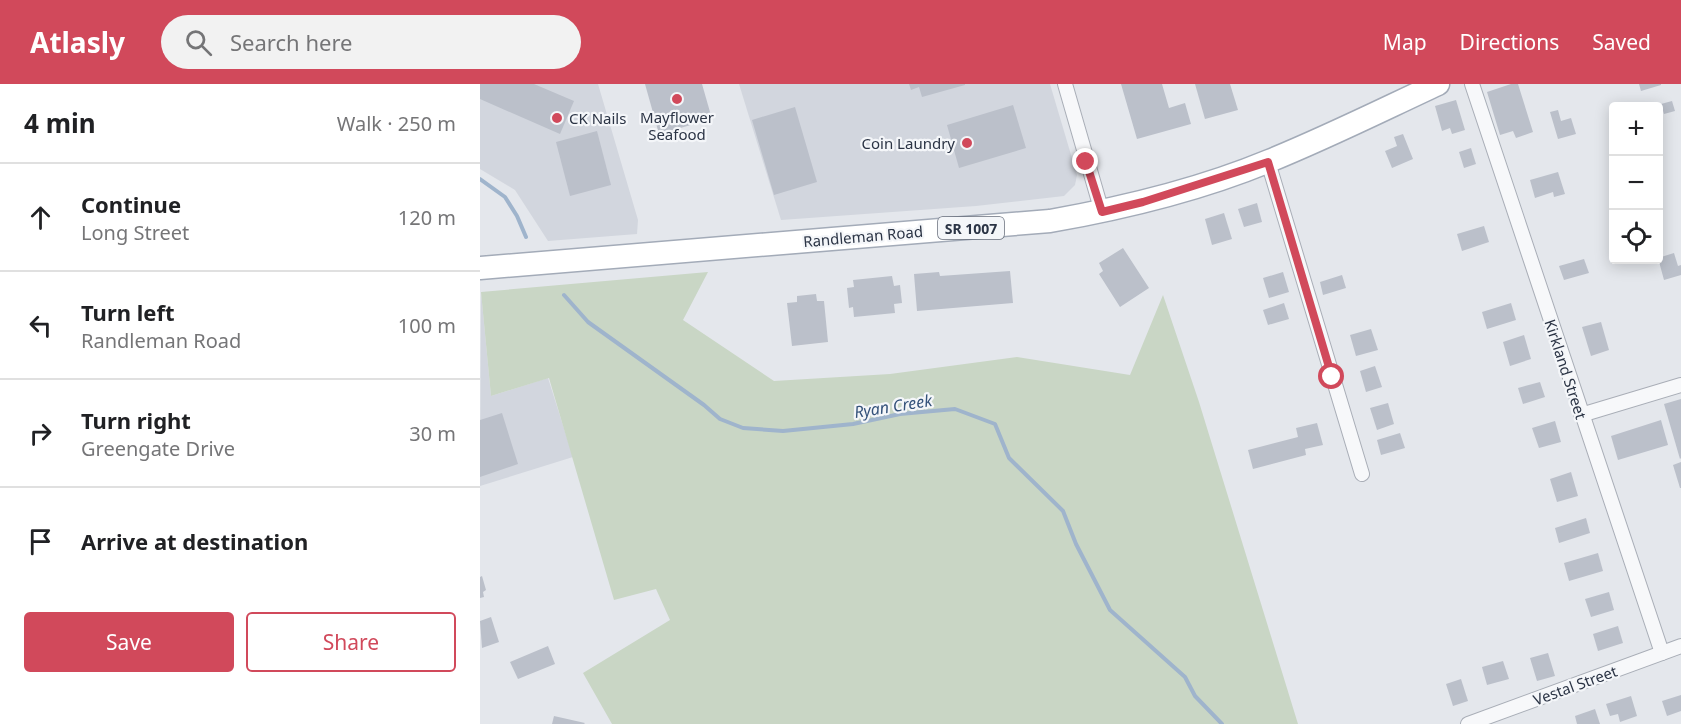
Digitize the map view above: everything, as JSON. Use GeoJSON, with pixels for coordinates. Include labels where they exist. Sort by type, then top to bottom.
{"type":"FeatureCollection","features":[{"type":"Feature","properties":{"kind":"main road","name":"Randleman Road"},"geometry":{"type":"LineString","coordinates":[[480,268],[1050,222],[1143,202],[1268,162],[1438,84]]}},
{"type":"Feature","properties":{"kind":"street"},"geometry":{"type":"LineString","coordinates":[[1065,84],[1102,212]]}},
{"type":"Feature","properties":{"kind":"street","name":"Kirkland Street"},"geometry":{"type":"LineString","coordinates":[[1472,84],[1662,653]]}},
{"type":"Feature","properties":{"kind":"street"},"geometry":{"type":"LineString","coordinates":[[1268,162],[1362,474]]}},
{"type":"Feature","properties":{"kind":"street"},"geometry":{"type":"LineString","coordinates":[[1581,416],[1681,385]]}},
{"type":"Feature","properties":{"kind":"street","name":"Vestal Street"},"geometry":{"type":"LineString","coordinates":[[1468,724],[1681,646]]}},
{"type":"Feature","properties":{"kind":"shaded area"},"geometry":{"type":"Polygon","coordinates":[[[480,84],[598,84],[638,220],[637,234],[548,241],[515,190],[480,169],[480,84]]]}},
{"type":"Feature","properties":{"kind":"shaded area"},"geometry":{"type":"Polygon","coordinates":[[[739,84],[1050,84],[1077,175],[1075,185],[1064,196],[976,206],[781,220],[739,84]]]}},
{"type":"Feature","properties":{"kind":"shaded area"},"geometry":{"type":"Polygon","coordinates":[[[481,292],[491,396],[548,378],[573,457],[480,486],[481,292]]]}},
{"type":"Feature","properties":{"kind":"green space"},"geometry":{"type":"Polygon","coordinates":[[[708,272],[683,320],[774,381],[890,374],[1017,357],[1130,375],[1163,295],[1199,402],[1298,724],[612,724],[583,673],[670,620],[656,589],[614,600],[549,378],[491,396],[481,292],[708,272]]]}},
{"type":"Feature","properties":{"kind":"building"},"geometry":{"type":"Polygon","coordinates":[[[480,84],[534,84],[574,101],[560,134],[480,99],[480,84]]]}},
{"type":"Feature","properties":{"kind":"building"},"geometry":{"type":"Polygon","coordinates":[[[645,84],[702,84],[712,119],[659,134],[645,84]]]}},
{"type":"Feature","properties":{"kind":"building"},"geometry":{"type":"Polygon","coordinates":[[[909,84],[965,85],[922,97],[919,87],[911,90],[909,84]]]}},
{"type":"Feature","properties":{"kind":"building"},"geometry":{"type":"Polygon","coordinates":[[[1121,84],[1162,84],[1169,108],[1185,103],[1191,124],[1137,139],[1121,84]]]}},
{"type":"Feature","properties":{"kind":"building"},"geometry":{"type":"Polygon","coordinates":[[[1195,84],[1230,84],[1238,110],[1205,119],[1195,84]]]}},
{"type":"Feature","properties":{"kind":"building"},"geometry":{"type":"Polygon","coordinates":[[[1518,84],[1533,132],[1516,138],[1513,131],[1500,135],[1487,92],[1518,84]]]}},
{"type":"Feature","properties":{"kind":"building"},"geometry":{"type":"Polygon","coordinates":[[[1639,84],[1661,84],[1661,85],[1641,91],[1639,84]]]}},
{"type":"Feature","properties":{"kind":"building"},"geometry":{"type":"Polygon","coordinates":[[[1456,100],[1465,130],[1452,134],[1450,128],[1442,131],[1435,106],[1456,100]]]}},
{"type":"Feature","properties":{"kind":"building"},"geometry":{"type":"Polygon","coordinates":[[[1672,101],[1675,111],[1664,114],[1663,103],[1672,101]]]}},
{"type":"Feature","properties":{"kind":"building"},"geometry":{"type":"Polygon","coordinates":[[[1013,105],[1026,148],[959,168],[947,125],[1013,105]]]}},
{"type":"Feature","properties":{"kind":"building"},"geometry":{"type":"Polygon","coordinates":[[[795,107],[817,182],[774,195],[752,120],[795,107]]]}},
{"type":"Feature","properties":{"kind":"building"},"geometry":{"type":"Polygon","coordinates":[[[1558,110],[1561,121],[1571,118],[1576,134],[1558,139],[1550,112],[1558,110]]]}},
{"type":"Feature","properties":{"kind":"building"},"geometry":{"type":"Polygon","coordinates":[[[597,131],[611,185],[570,196],[556,142],[597,131]]]}},
{"type":"Feature","properties":{"kind":"building"},"geometry":{"type":"Polygon","coordinates":[[[1403,134],[1413,159],[1392,168],[1385,151],[1397,146],[1394,137],[1403,134]]]}},
{"type":"Feature","properties":{"kind":"building"},"geometry":{"type":"Polygon","coordinates":[[[1471,148],[1476,164],[1464,168],[1459,152],[1471,148]]]}},
{"type":"Feature","properties":{"kind":"building"},"geometry":{"type":"Polygon","coordinates":[[[1558,172],[1565,194],[1554,197],[1553,192],[1535,198],[1530,180],[1558,172]]]}},
{"type":"Feature","properties":{"kind":"building"},"geometry":{"type":"Polygon","coordinates":[[[1257,203],[1262,222],[1244,227],[1238,209],[1257,203]]]}},
{"type":"Feature","properties":{"kind":"building"},"geometry":{"type":"Polygon","coordinates":[[[1224,213],[1232,239],[1212,245],[1205,219],[1224,213]]]}},
{"type":"Feature","properties":{"kind":"building"},"geometry":{"type":"Polygon","coordinates":[[[1484,226],[1489,242],[1462,251],[1457,234],[1484,226]]]}},
{"type":"Feature","properties":{"kind":"building"},"geometry":{"type":"Polygon","coordinates":[[[1123,248],[1149,288],[1120,307],[1099,274],[1103,271],[1099,263],[1123,248]]]}},
{"type":"Feature","properties":{"kind":"building"},"geometry":{"type":"Polygon","coordinates":[[[1674,253],[1678,266],[1681,265],[1681,275],[1664,280],[1660,264],[1663,264],[1663,256],[1674,253]]]}},
{"type":"Feature","properties":{"kind":"building"},"geometry":{"type":"Polygon","coordinates":[[[1584,259],[1589,273],[1564,280],[1559,266],[1584,259]]]}},
{"type":"Feature","properties":{"kind":"building"},"geometry":{"type":"Polygon","coordinates":[[[1010,271],[1013,303],[917,311],[914,274],[939,272],[940,276],[1010,271]]]}},
{"type":"Feature","properties":{"kind":"building"},"geometry":{"type":"Polygon","coordinates":[[[1283,272],[1289,292],[1269,298],[1263,278],[1283,272]]]}},
{"type":"Feature","properties":{"kind":"building"},"geometry":{"type":"Polygon","coordinates":[[[1342,275],[1346,288],[1323,295],[1320,282],[1342,275]]]}},
{"type":"Feature","properties":{"kind":"building"},"geometry":{"type":"Polygon","coordinates":[[[892,276],[894,286],[900,285],[902,303],[894,304],[895,313],[854,317],[853,307],[849,308],[847,288],[854,287],[853,280],[892,276]]]}},
{"type":"Feature","properties":{"kind":"building"},"geometry":{"type":"Polygon","coordinates":[[[816,294],[817,301],[824,301],[828,342],[792,346],[787,303],[797,302],[797,296],[816,294]]]}},
{"type":"Feature","properties":{"kind":"building"},"geometry":{"type":"Polygon","coordinates":[[[1284,303],[1289,319],[1268,325],[1263,310],[1284,303]]]}},
{"type":"Feature","properties":{"kind":"building"},"geometry":{"type":"Polygon","coordinates":[[[1511,303],[1516,320],[1487,329],[1482,312],[1511,303]]]}},
{"type":"Feature","properties":{"kind":"building"},"geometry":{"type":"Polygon","coordinates":[[[1601,322],[1609,350],[1591,356],[1582,327],[1601,322]]]}},
{"type":"Feature","properties":{"kind":"building"},"geometry":{"type":"Polygon","coordinates":[[[1371,329],[1378,350],[1356,356],[1350,335],[1371,329]]]}},
{"type":"Feature","properties":{"kind":"building"},"geometry":{"type":"Polygon","coordinates":[[[1524,335],[1531,359],[1510,366],[1503,342],[1524,335]]]}},
{"type":"Feature","properties":{"kind":"building"},"geometry":{"type":"Polygon","coordinates":[[[1375,366],[1382,387],[1366,392],[1360,371],[1375,366]]]}},
{"type":"Feature","properties":{"kind":"building"},"geometry":{"type":"Polygon","coordinates":[[[1540,382],[1545,397],[1523,404],[1518,388],[1540,382]]]}},
{"type":"Feature","properties":{"kind":"building"},"geometry":{"type":"Polygon","coordinates":[[[1681,399],[1681,458],[1680,459],[1664,404],[1681,399]]]}},
{"type":"Feature","properties":{"kind":"building"},"geometry":{"type":"Polygon","coordinates":[[[1388,403],[1394,424],[1377,430],[1370,408],[1388,403]]]}},
{"type":"Feature","properties":{"kind":"building"},"geometry":{"type":"Polygon","coordinates":[[[502,413],[518,464],[480,477],[480,420],[502,413]]]}},
{"type":"Feature","properties":{"kind":"building"},"geometry":{"type":"Polygon","coordinates":[[[1661,420],[1668,445],[1618,460],[1611,436],[1661,420]]]}},
{"type":"Feature","properties":{"kind":"building"},"geometry":{"type":"Polygon","coordinates":[[[1555,421],[1561,442],[1539,448],[1532,428],[1555,421]]]}},
{"type":"Feature","properties":{"kind":"building"},"geometry":{"type":"Polygon","coordinates":[[[1317,423],[1323,445],[1305,449],[1306,455],[1253,469],[1248,450],[1298,437],[1296,428],[1317,423]]]}},
{"type":"Feature","properties":{"kind":"building"},"geometry":{"type":"Polygon","coordinates":[[[1400,433],[1405,448],[1381,455],[1377,440],[1400,433]]]}},
{"type":"Feature","properties":{"kind":"building"},"geometry":{"type":"Polygon","coordinates":[[[1681,462],[1681,488],[1680,488],[1673,465],[1681,462]]]}},
{"type":"Feature","properties":{"kind":"building"},"geometry":{"type":"Polygon","coordinates":[[[1571,472],[1578,496],[1557,502],[1550,479],[1571,472]]]}},
{"type":"Feature","properties":{"kind":"building"},"geometry":{"type":"Polygon","coordinates":[[[1586,518],[1590,533],[1559,543],[1555,528],[1586,518]]]}},
{"type":"Feature","properties":{"kind":"building"},"geometry":{"type":"Polygon","coordinates":[[[1598,553],[1603,571],[1569,581],[1564,563],[1598,553]]]}},
{"type":"Feature","properties":{"kind":"building"},"geometry":{"type":"Polygon","coordinates":[[[482,576],[486,590],[483,592],[484,597],[480,598],[480,577],[482,576]]]}},
{"type":"Feature","properties":{"kind":"building"},"geometry":{"type":"Polygon","coordinates":[[[1609,592],[1614,610],[1591,617],[1585,599],[1609,592]]]}},
{"type":"Feature","properties":{"kind":"building"},"geometry":{"type":"Polygon","coordinates":[[[491,617],[499,642],[482,648],[480,621],[491,617]]]}},
{"type":"Feature","properties":{"kind":"building"},"geometry":{"type":"Polygon","coordinates":[[[1618,626],[1623,643],[1598,651],[1593,634],[1618,626]]]}},
{"type":"Feature","properties":{"kind":"building"},"geometry":{"type":"Polygon","coordinates":[[[548,646],[555,664],[518,679],[510,662],[548,646]]]}},
{"type":"Feature","properties":{"kind":"building"},"geometry":{"type":"Polygon","coordinates":[[[1548,653],[1555,676],[1537,681],[1530,658],[1548,653]]]}},
{"type":"Feature","properties":{"kind":"building"},"geometry":{"type":"Polygon","coordinates":[[[1503,661],[1509,679],[1487,685],[1482,667],[1503,661]]]}},
{"type":"Feature","properties":{"kind":"building"},"geometry":{"type":"Polygon","coordinates":[[[1461,679],[1468,701],[1453,706],[1446,684],[1461,679]]]}},
{"type":"Feature","properties":{"kind":"building"},"geometry":{"type":"Polygon","coordinates":[[[1681,695],[1681,711],[1667,716],[1662,701],[1681,695]]]}},
{"type":"Feature","properties":{"kind":"building"},"geometry":{"type":"Polygon","coordinates":[[[1631,696],[1637,716],[1620,722],[1618,714],[1610,716],[1606,704],[1631,696]]]}},
{"type":"Feature","properties":{"kind":"building"},"geometry":{"type":"Polygon","coordinates":[[[1595,709],[1600,724],[1577,724],[1575,716],[1595,709]]]}},
{"type":"Feature","properties":{"kind":"building"},"geometry":{"type":"Polygon","coordinates":[[[554,716],[585,723],[552,724],[554,716]]]}},
{"type":"Feature","properties":{"kind":"waterway","name":"Ryan Creek"},"geometry":{"type":"LineString","coordinates":[[480,179],[505,197],[526,237]]}},
{"type":"Feature","properties":{"kind":"waterway","name":"Ryan Creek"},"geometry":{"type":"LineString","coordinates":[[564,295],[588,322],[704,405],[720,419],[743,428],[783,431],[853,424],[900,414],[955,409],[995,424],[1009,458],[1063,511],[1076,544],[1110,610],[1185,677],[1195,696],[1222,724]]}},
{"type":"Feature","properties":{"kind":"place","name":"Mayflower Seafood"},"geometry":{"type":"Point","coordinates":[677,99]}},
{"type":"Feature","properties":{"kind":"place","name":"CK Nails"},"geometry":{"type":"Point","coordinates":[557,118]}},
{"type":"Feature","properties":{"kind":"place","name":"Coin Laundry"},"geometry":{"type":"Point","coordinates":[967,143]}},
{"type":"Feature","properties":{"kind":"route"},"geometry":{"type":"LineString","coordinates":[[1086,162],[1102,212],[1201,185],[1268,162],[1332,377]]}}]}
